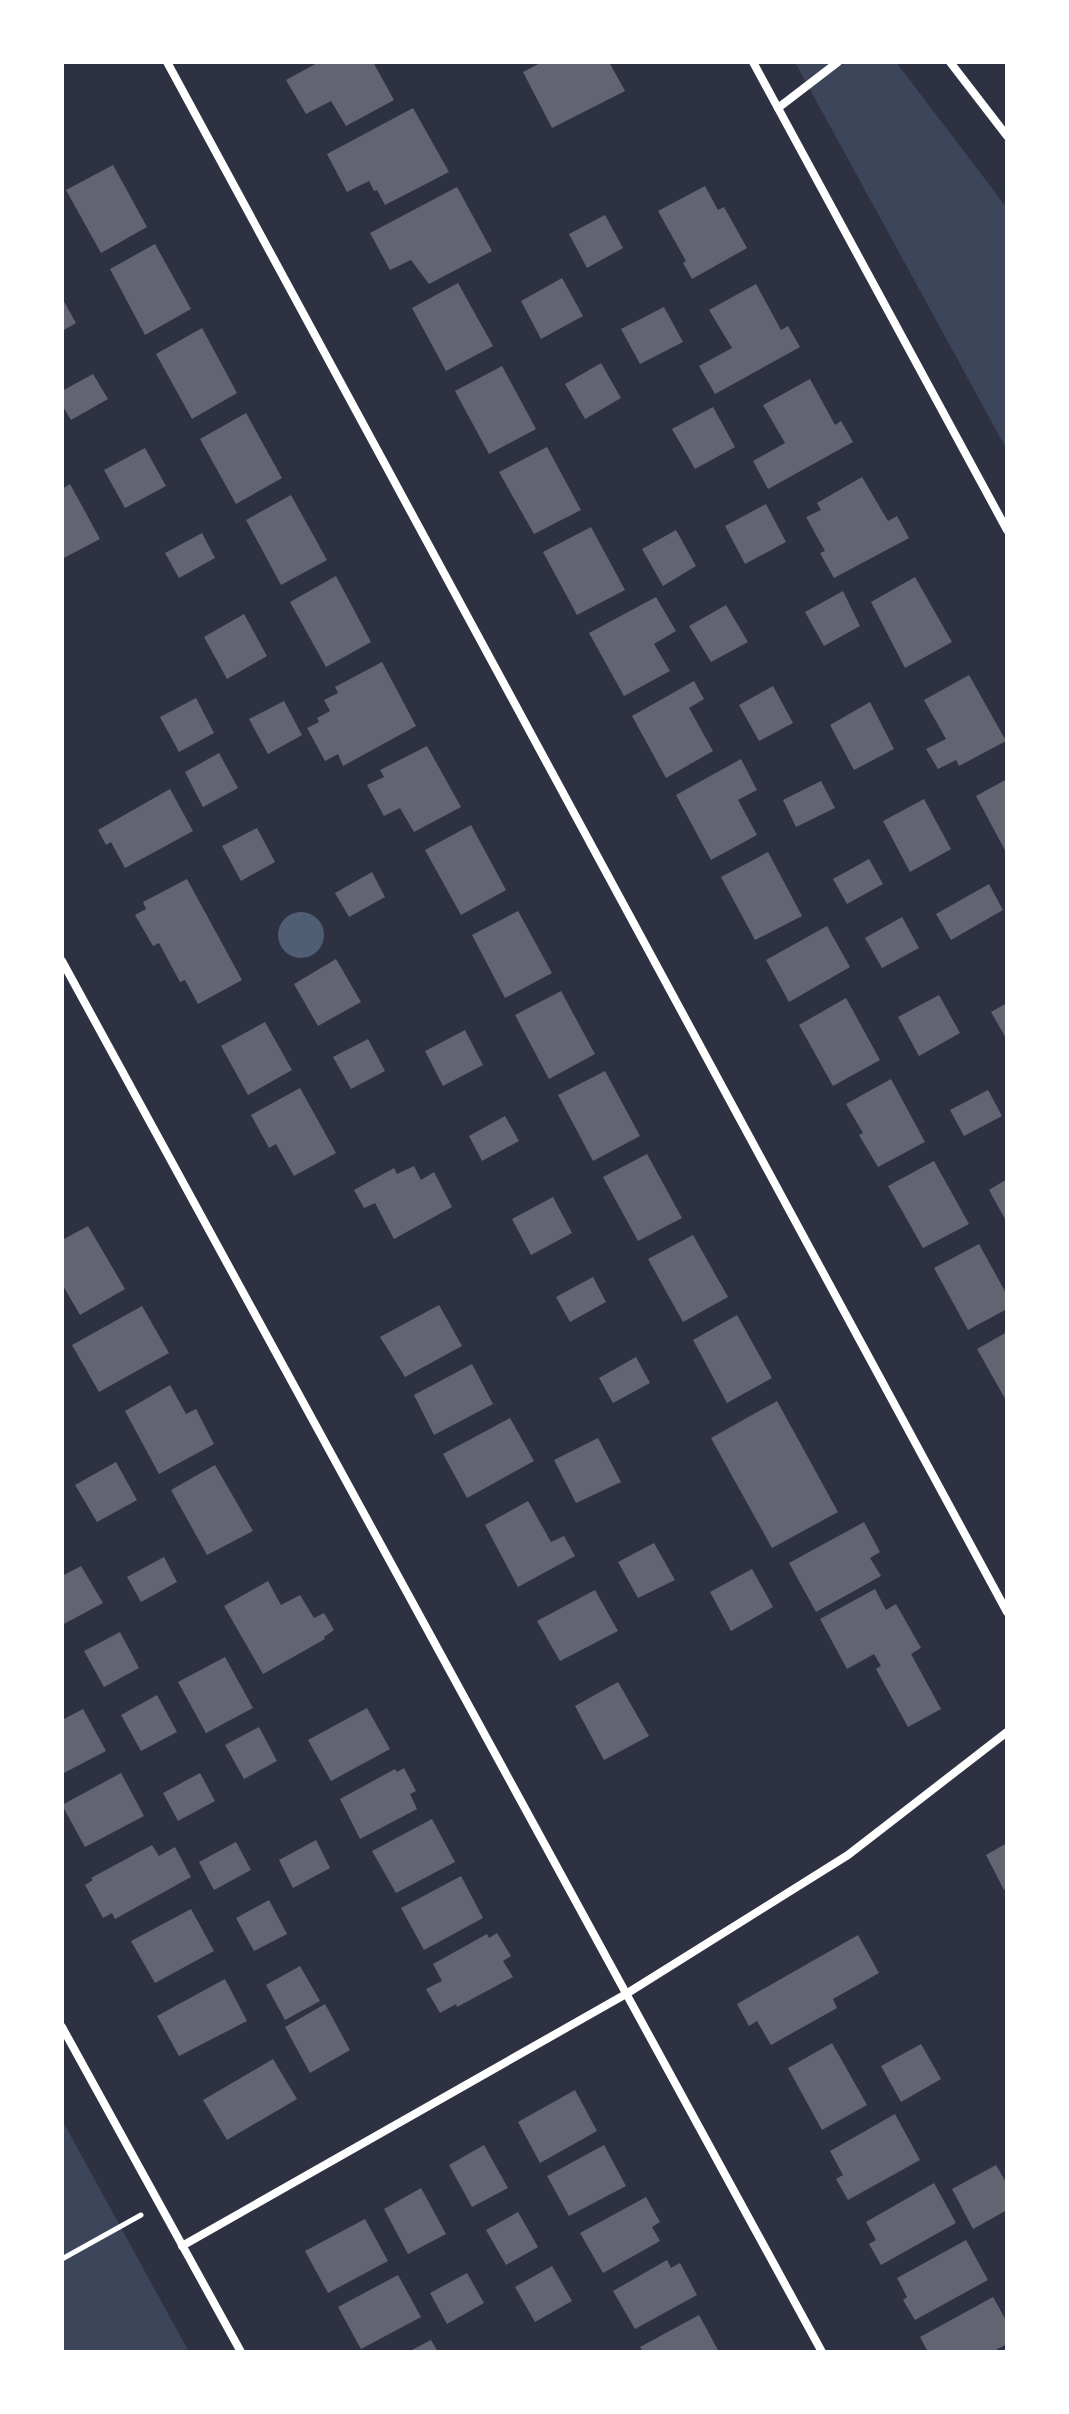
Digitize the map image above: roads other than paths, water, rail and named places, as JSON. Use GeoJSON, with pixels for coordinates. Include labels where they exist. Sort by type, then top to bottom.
{"type":"FeatureCollection","features":[{"type":"Feature","properties":{"kind":"street"},"geometry":{"type":"LineString","coordinates":[[167,62],[1007,1612]]}},
{"type":"Feature","properties":{"kind":"street"},"geometry":{"type":"LineString","coordinates":[[753,62],[1007,530]]}},
{"type":"Feature","properties":{"kind":"street"},"geometry":{"type":"LineString","coordinates":[[778,108],[838,62]]}},
{"type":"Feature","properties":{"kind":"street"},"geometry":{"type":"LineString","coordinates":[[950,62],[1007,136]]}},
{"type":"Feature","properties":{"kind":"street"},"geometry":{"type":"LineString","coordinates":[[62,961],[822,2352]]}},
{"type":"Feature","properties":{"kind":"street"},"geometry":{"type":"LineString","coordinates":[[182,2246],[626,1994],[848,1855],[1007,1732]]}},
{"type":"Feature","properties":{"kind":"street"},"geometry":{"type":"LineString","coordinates":[[62,2027],[241,2352]]}}]}
